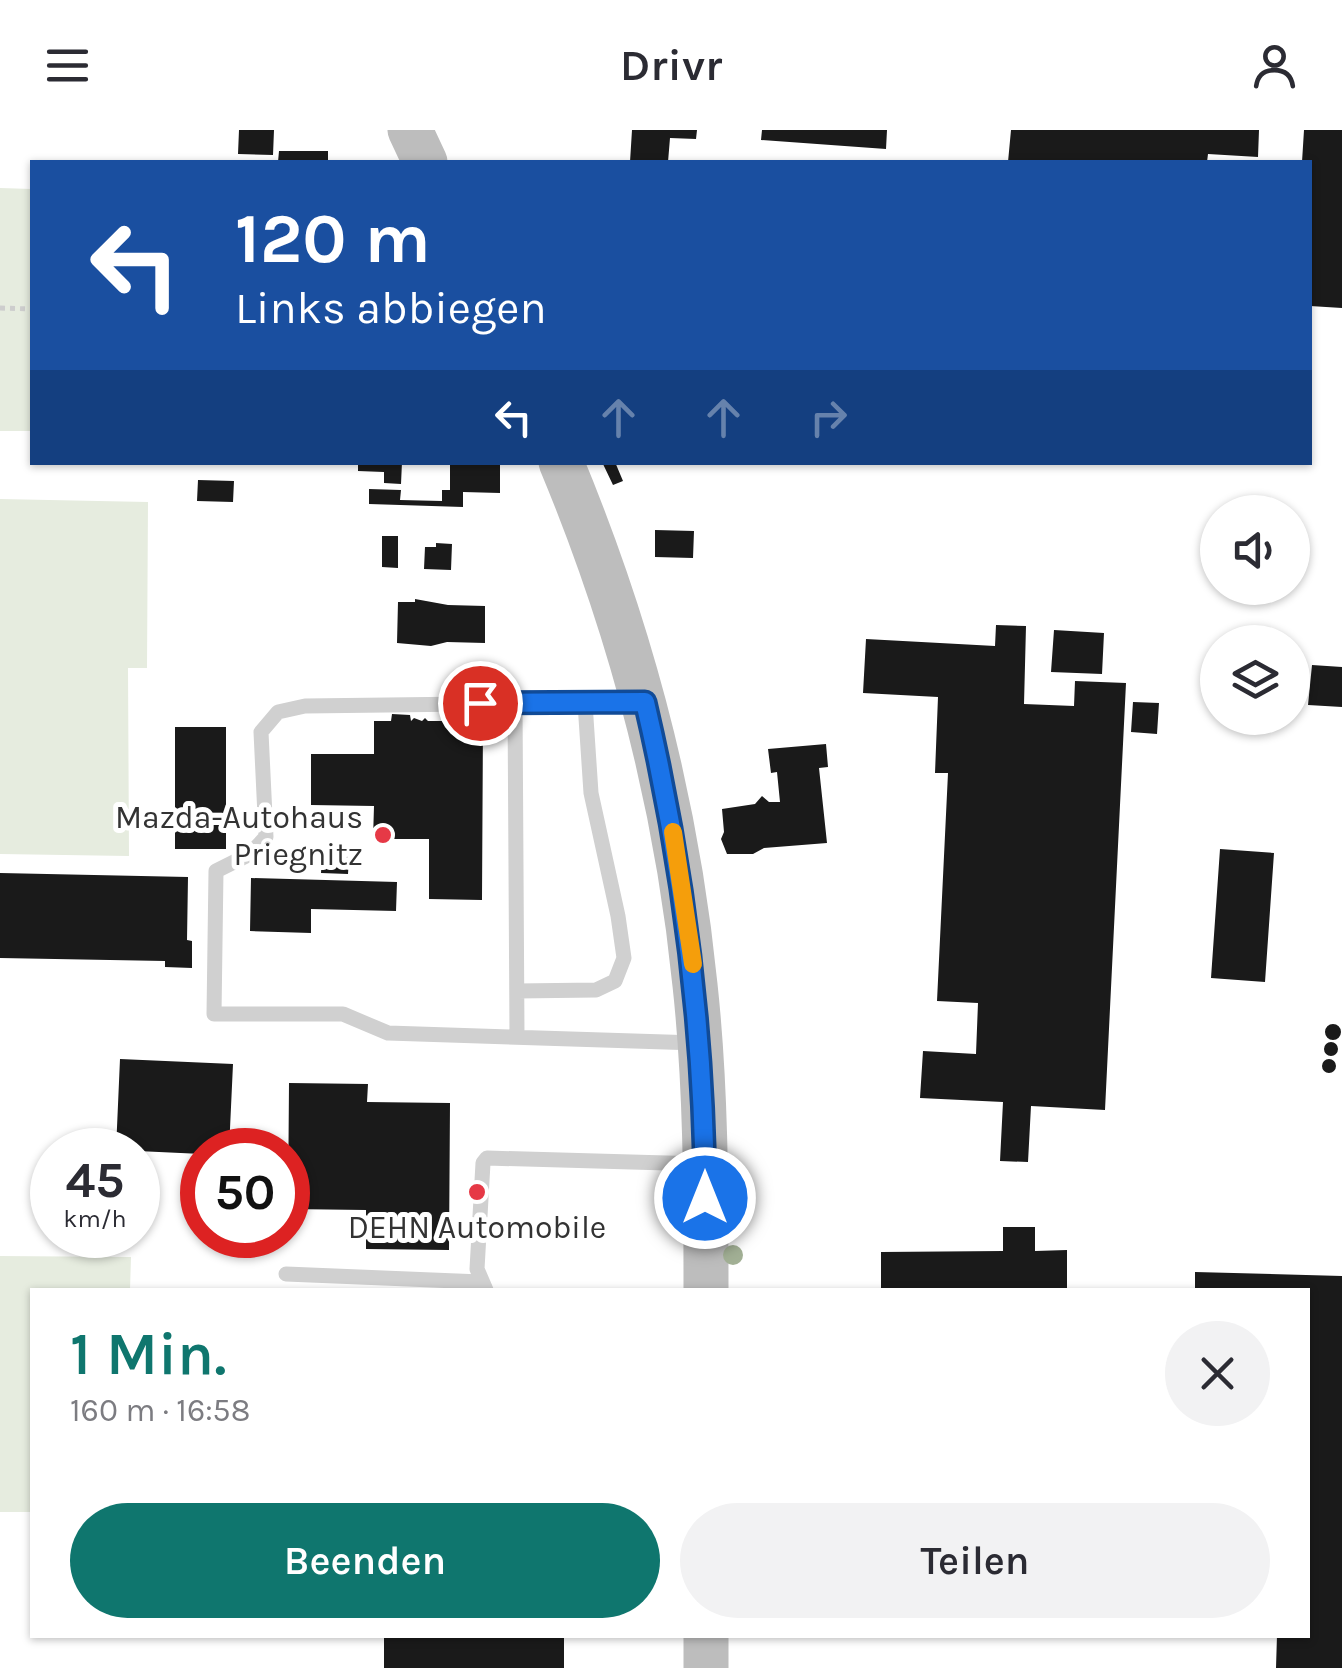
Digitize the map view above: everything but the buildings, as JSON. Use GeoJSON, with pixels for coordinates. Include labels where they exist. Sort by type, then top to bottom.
{"type":"FeatureCollection","features":[{"type":"Feature","properties":{"kind":"main road"},"geometry":{"type":"LineString","coordinates":[[410,130],[424,160]]}},
{"type":"Feature","properties":{"kind":"main road"},"geometry":{"type":"LineString","coordinates":[[563,465],[609,584],[645,702],[681,875],[700,1044],[706,1288]]}},
{"type":"Feature","properties":{"kind":"main road"},"geometry":{"type":"LineString","coordinates":[[706,1638],[706,1668]]}},
{"type":"Feature","properties":{"kind":"lane"},"geometry":{"type":"LineString","coordinates":[[515,702],[517,1036]]}},
{"type":"Feature","properties":{"kind":"lane"},"geometry":{"type":"LineString","coordinates":[[645,702],[305,706],[278,712],[261,732],[266,836],[250,854],[216,871],[214,1014],[343,1014],[388,1033],[700,1044]]}},
{"type":"Feature","properties":{"kind":"lane"},"geometry":{"type":"LineString","coordinates":[[517,991],[596,990],[615,981],[624,958],[590,793],[585,704]]}},
{"type":"Feature","properties":{"kind":"lane"},"geometry":{"type":"LineString","coordinates":[[286,1274],[484,1286],[477,1269],[483,1163],[487,1158],[705,1164]]}},
{"type":"Feature","properties":{"kind":"path"},"geometry":{"type":"LineString","coordinates":[[0,308],[30,309]]}},
{"type":"Feature","properties":{"kind":"shaded area"},"geometry":{"type":"Polygon","coordinates":[[[0,188],[30,189],[30,431],[0,431],[0,188]]]}},
{"type":"Feature","properties":{"kind":"shaded area"},"geometry":{"type":"Polygon","coordinates":[[[0,499],[148,502],[147,668],[128,668],[129,856],[0,854],[0,499]]]}},
{"type":"Feature","properties":{"kind":"shaded area"},"geometry":{"type":"Polygon","coordinates":[[[0,1256],[131,1258],[130,1288],[30,1288],[30,1512],[0,1512],[0,1256]]]}},
{"type":"Feature","properties":{"kind":"slow traffic"},"geometry":{"type":"LineString","coordinates":[[673,832],[693,964]]}},
{"type":"Feature","properties":{"kind":"place","name":"Mazda-Autohaus Priegnitz"},"geometry":{"type":"Point","coordinates":[383,835]}},
{"type":"Feature","properties":{"kind":"place","name":"DEHN Automobile"},"geometry":{"type":"Point","coordinates":[477,1192]}},
{"type":"Feature","properties":{"kind":"route"},"geometry":{"type":"LineString","coordinates":[[480,703],[645,702],[672,824],[696,986],[705,1198]]}}]}
